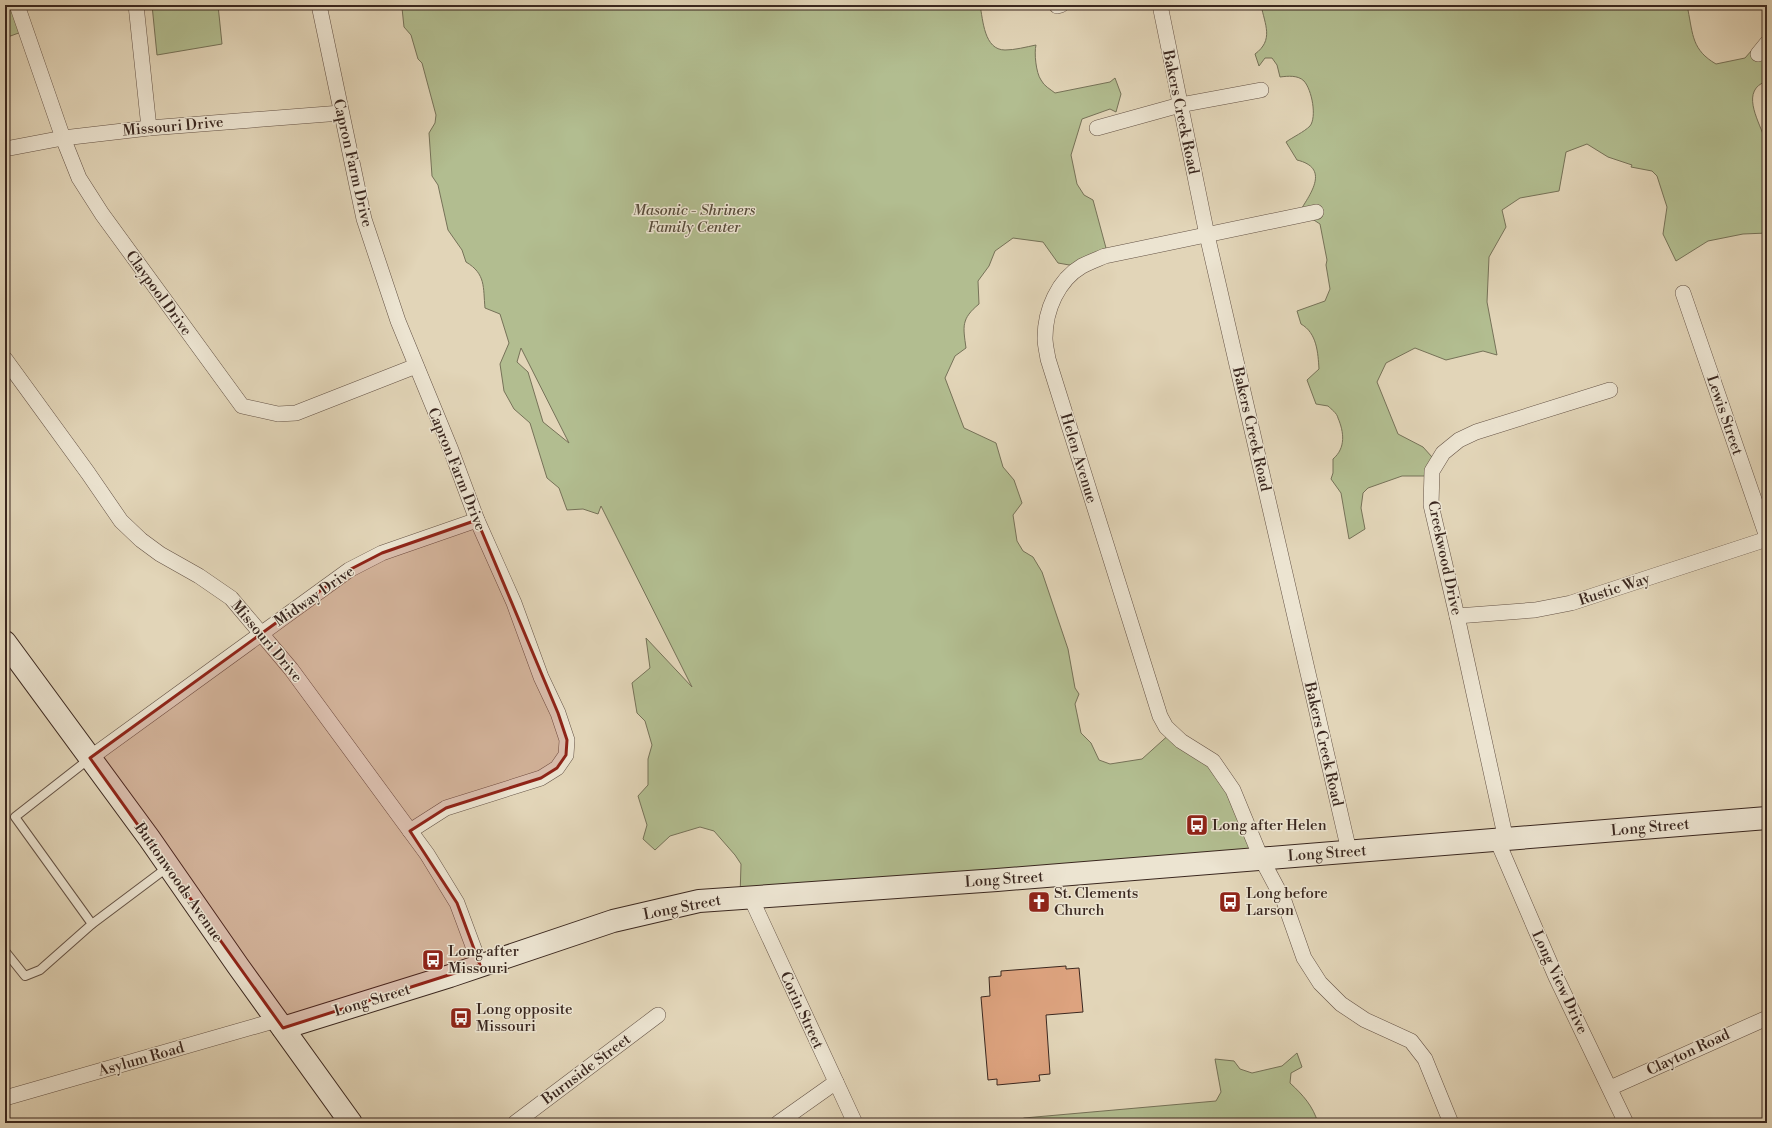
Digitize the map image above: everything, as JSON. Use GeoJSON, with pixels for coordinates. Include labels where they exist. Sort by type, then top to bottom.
{"type":"FeatureCollection","features":[{"type":"Feature","properties":{"kind":"street","name":"Claypool Drive"},"geometry":{"type":"LineString","coordinates":[[17,5],[63,138],[79,178],[102,214],[242,406],[278,414],[296,413],[416,366]]}},
{"type":"Feature","properties":{"kind":"street"},"geometry":{"type":"LineString","coordinates":[[136,5],[149,128]]}},
{"type":"Feature","properties":{"kind":"street","name":"Capron Farm Drive"},"geometry":{"type":"LineString","coordinates":[[319,5],[364,219],[398,321],[451,450],[477,520],[514,603],[541,677],[558,713],[566,740],[566,755],[557,768],[541,778],[446,808],[410,831]]}},
{"type":"Feature","properties":{"kind":"street","name":"Bakers Creek Road"},"geometry":{"type":"LineString","coordinates":[[1160,5],[1207,235],[1349,851]]}},
{"type":"Feature","properties":{"kind":"street"},"geometry":{"type":"LineString","coordinates":[[1097,128],[1180,106],[1261,90]]}},
{"type":"Feature","properties":{"kind":"street","name":"Missouri Drive"},"geometry":{"type":"LineString","coordinates":[[5,149],[63,138],[149,128],[341,113]]}},
{"type":"Feature","properties":{"kind":"street","name":"Helen Avenue"},"geometry":{"type":"LineString","coordinates":[[1316,212],[1105,256],[1082,267],[1063,283],[1053,299],[1047,316],[1045,338],[1048,359],[1160,716],[1166,727],[1181,741],[1213,761],[1233,790],[1261,858],[1284,901],[1304,958],[1320,983],[1341,1004],[1365,1020],[1411,1041],[1425,1059],[1451,1123]]}},
{"type":"Feature","properties":{"kind":"street","name":"Lewis Street"},"geometry":{"type":"LineString","coordinates":[[1683,293],[1767,538]]}},
{"type":"Feature","properties":{"kind":"street","name":"Missouri Drive"},"geometry":{"type":"LineString","coordinates":[[5,359],[121,521],[141,540],[160,554],[199,576],[231,598],[291,669],[427,854],[457,902],[480,965]]}},
{"type":"Feature","properties":{"kind":"street","name":"Creekwood Drive"},"geometry":{"type":"LineString","coordinates":[[1501,840],[1457,616],[1431,505],[1432,471],[1443,453],[1459,440],[1476,432],[1610,390]]}},
{"type":"Feature","properties":{"kind":"street","name":"Midway Drive"},"geometry":{"type":"LineString","coordinates":[[90,758],[349,570],[382,553],[477,520]]}},
{"type":"Feature","properties":{"kind":"street","name":"Rustic Way"},"geometry":{"type":"LineString","coordinates":[[1457,616],[1534,610],[1571,603],[1767,538]]}},
{"type":"Feature","properties":{"kind":"street","name":"Buttonwoods Avenue"},"geometry":{"type":"LineString","coordinates":[[5,642],[169,866],[238,966],[351,1123]]}},
{"type":"Feature","properties":{"kind":"street","name":"Long Street"},"geometry":{"type":"LineString","coordinates":[[280,1024],[480,965],[613,921],[699,900],[997,880],[1767,818]]}},
{"type":"Feature","properties":{"kind":"street","name":"Long View Drive"},"geometry":{"type":"LineString","coordinates":[[1501,840],[1556,977],[1626,1123]]}},
{"type":"Feature","properties":{"kind":"street","name":"Corin Street"},"geometry":{"type":"LineString","coordinates":[[750,896],[855,1123]]}},
{"type":"Feature","properties":{"kind":"street","name":"Burnside Street"},"geometry":{"type":"LineString","coordinates":[[515,1123],[658,1015]]}},
{"type":"Feature","properties":{"kind":"street","name":"Clayton Road"},"geometry":{"type":"LineString","coordinates":[[1610,1088],[1767,1018]]}},
{"type":"Feature","properties":{"kind":"street","name":"Asylum Road"},"geometry":{"type":"LineString","coordinates":[[5,1098],[280,1024]]}},
{"type":"Feature","properties":{"kind":"street"},"geometry":{"type":"LineString","coordinates":[[778,1123],[836,1082]]}},
{"type":"Feature","properties":{"kind":"lane"},"geometry":{"type":"LineString","coordinates":[[90,758],[15,817],[92,924]]}},
{"type":"Feature","properties":{"kind":"lane"},"geometry":{"type":"LineString","coordinates":[[5,951],[25,976],[40,970],[92,924],[169,866]]}},
{"type":"Feature","properties":{"kind":"highlighted area"},"geometry":{"type":"Polygon","coordinates":[[[477,520],[558,713],[567,740],[566,755],[557,768],[541,778],[446,808],[410,831],[457,903],[480,965],[283,1028],[90,758],[349,570],[382,553],[477,520]]]}},
{"type":"Feature","properties":{"kind":"green space"},"geometry":{"type":"Polygon","coordinates":[[[5,5],[17,5],[24,31],[5,38],[5,5]]]}},
{"type":"Feature","properties":{"kind":"green space"},"geometry":{"type":"Polygon","coordinates":[[[152,5],[218,5],[222,44],[157,55],[152,5]]]}},
{"type":"Feature","properties":{"kind":"green space","name":"Masonic - Shriners Family Center"},"geometry":{"type":"Polygon","coordinates":[[[404,5],[980,5],[986,33],[989,40],[998,49],[1017,49],[1036,45],[1035,53],[1039,77],[1047,87],[1055,93],[1110,82],[1115,78],[1121,94],[1116,112],[1110,109],[1082,119],[1071,155],[1077,184],[1084,195],[1093,200],[1106,248],[1075,266],[1058,263],[1043,242],[1013,238],[995,251],[989,266],[978,281],[979,304],[973,309],[966,319],[964,334],[966,348],[955,356],[945,378],[964,428],[996,443],[1003,467],[1014,480],[1022,503],[1013,515],[1017,541],[1023,551],[1033,557],[1042,572],[1068,649],[1075,688],[1079,694],[1075,704],[1081,733],[1091,743],[1099,760],[1110,764],[1142,759],[1172,732],[1205,748],[1259,856],[740,897],[741,864],[714,831],[700,827],[670,836],[655,850],[643,839],[647,825],[638,796],[648,785],[648,759],[652,745],[645,721],[637,713],[632,683],[650,668],[646,638],[692,687],[601,506],[598,514],[583,509],[567,510],[559,488],[547,478],[530,423],[514,409],[504,391],[500,364],[509,343],[500,314],[485,308],[483,287],[480,276],[477,271],[466,262],[462,250],[448,230],[438,185],[432,176],[429,133],[435,123],[436,115],[422,63],[418,59],[411,35],[404,27],[402,8],[404,5]],[[521,348],[517,362],[528,372],[543,422],[569,443],[521,348]]]}},
{"type":"Feature","properties":{"kind":"green space"},"geometry":{"type":"Polygon","coordinates":[[[1261,5],[1690,5],[1688,10],[1695,41],[1702,53],[1716,64],[1745,58],[1752,50],[1767,39],[1767,81],[1759,85],[1754,91],[1753,106],[1764,137],[1767,139],[1767,233],[1743,234],[1708,241],[1676,261],[1663,234],[1667,207],[1657,176],[1652,171],[1631,167],[1632,165],[1608,157],[1587,144],[1566,152],[1559,191],[1520,198],[1502,210],[1506,227],[1489,257],[1487,302],[1497,355],[1483,351],[1446,360],[1415,348],[1386,363],[1377,382],[1398,434],[1423,447],[1432,457],[1425,476],[1402,476],[1368,488],[1363,493],[1361,508],[1365,529],[1349,539],[1341,493],[1331,479],[1333,473],[1333,459],[1337,455],[1342,445],[1342,429],[1334,411],[1328,406],[1316,404],[1307,380],[1319,369],[1316,344],[1310,333],[1301,324],[1297,311],[1325,301],[1330,289],[1326,265],[1327,260],[1320,224],[1300,211],[1313,189],[1315,175],[1313,169],[1307,164],[1297,160],[1286,142],[1310,126],[1313,116],[1313,104],[1307,85],[1302,79],[1290,76],[1280,77],[1277,65],[1272,58],[1265,58],[1259,66],[1255,54],[1265,43],[1267,32],[1261,5]]]}},
{"type":"Feature","properties":{"kind":"green space"},"geometry":{"type":"Polygon","coordinates":[[[1297,1053],[1302,1067],[1291,1073],[1290,1083],[1307,1101],[1318,1123],[1014,1123],[1024,1118],[1216,1101],[1221,1092],[1215,1059],[1234,1061],[1240,1069],[1252,1073],[1282,1066],[1297,1053]]]}},
{"type":"Feature","properties":{"kind":"building"},"geometry":{"type":"Polygon","coordinates":[[[1066,966],[1066,969],[1079,968],[1083,1012],[1046,1015],[1050,1074],[1039,1075],[1040,1081],[997,1085],[997,1079],[988,1080],[981,997],[990,996],[989,977],[1001,976],[1001,971],[1066,966]]]}},
{"type":"Feature","properties":{"kind":"place","name":"Long after Helen"},"geometry":{"type":"Point","coordinates":[1197,825]}},
{"type":"Feature","properties":{"kind":"place","name":"St. Clements Church"},"geometry":{"type":"Point","coordinates":[1039,902]}},
{"type":"Feature","properties":{"kind":"place","name":"Long before Larson"},"geometry":{"type":"Point","coordinates":[1230,902]}},
{"type":"Feature","properties":{"kind":"place","name":"Long after Missouri"},"geometry":{"type":"Point","coordinates":[433,960]}},
{"type":"Feature","properties":{"kind":"place","name":"Long opposite Missouri"},"geometry":{"type":"Point","coordinates":[461,1018]}}]}
